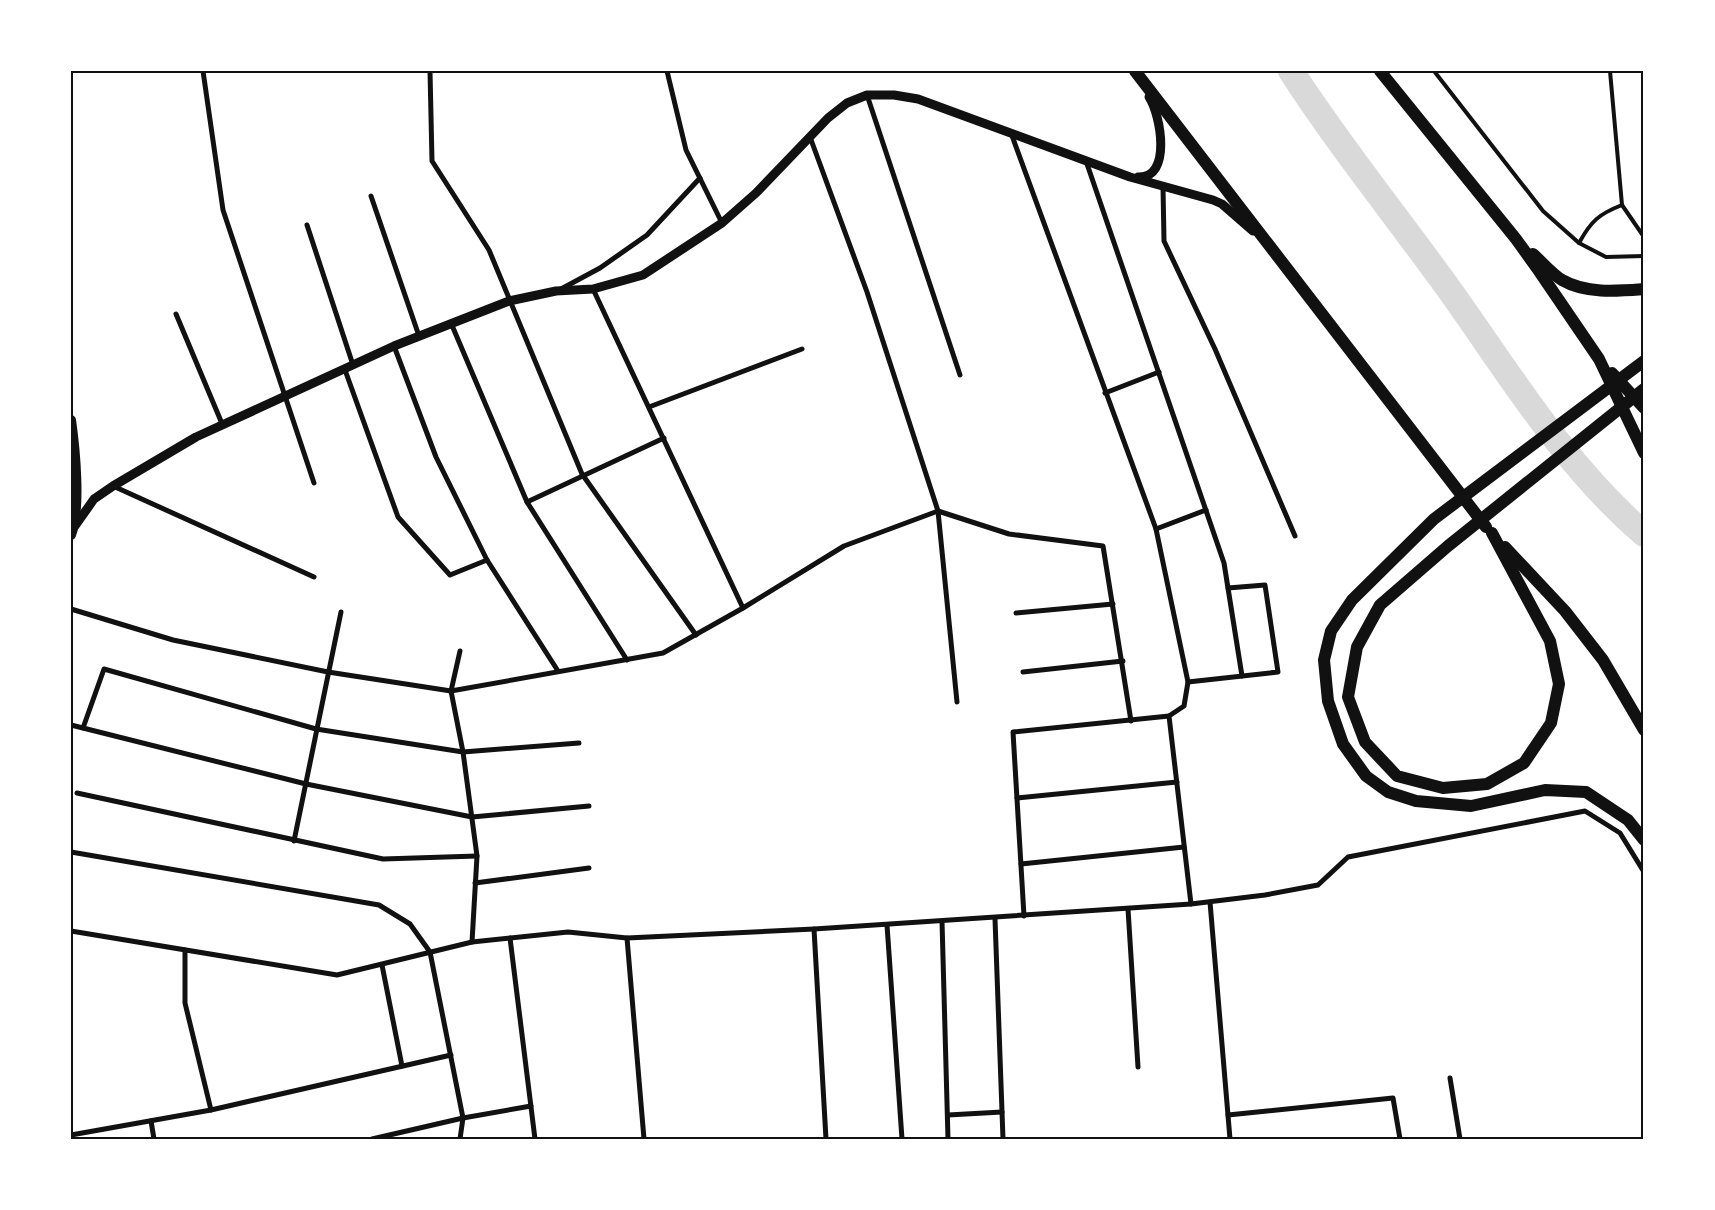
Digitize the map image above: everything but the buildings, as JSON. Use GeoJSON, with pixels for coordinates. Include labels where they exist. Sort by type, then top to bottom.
{"type":"FeatureCollection","features":[{"type":"Feature","properties":{"kind":"main road"},"geometry":{"type":"LineString","coordinates":[[1134,71],[1266,244],[1492,533],[1565,611],[1603,660],[1644,730]]}},
{"type":"Feature","properties":{"kind":"main road"},"geometry":{"type":"LineString","coordinates":[[1380,71],[1516,239],[1599,360],[1644,453]]}},
{"type":"Feature","properties":{"kind":"main road"},"geometry":{"type":"LineString","coordinates":[[1516,239],[1563,280],[1588,289],[1621,291],[1644,289]]}},
{"type":"Feature","properties":{"kind":"main road"},"geometry":{"type":"LineString","coordinates":[[1599,360],[1644,408]]}},
{"type":"Feature","properties":{"kind":"main road"},"geometry":{"type":"LineString","coordinates":[[1640,362],[1434,519],[1352,600],[1331,631],[1324,660],[1328,701],[1343,744],[1366,776],[1388,792],[1416,801],[1471,806],[1545,790],[1586,792],[1628,820],[1644,840]]}},
{"type":"Feature","properties":{"kind":"main road"},"geometry":{"type":"LineString","coordinates":[[1492,533],[1550,641],[1559,684],[1551,723],[1524,763],[1487,784],[1443,788],[1397,776],[1365,742],[1348,697],[1357,647],[1380,605],[1448,546],[1644,388]]}},
{"type":"Feature","properties":{"kind":"main road"},"geometry":{"type":"LineString","coordinates":[[71,420],[75,480],[73,530]]}},
{"type":"Feature","properties":{"kind":"street"},"geometry":{"type":"LineString","coordinates":[[203,71],[223,210],[314,483]]}},
{"type":"Feature","properties":{"kind":"street"},"geometry":{"type":"LineString","coordinates":[[430,71],[432,160],[489,250],[582,474],[696,635]]}},
{"type":"Feature","properties":{"kind":"street"},"geometry":{"type":"LineString","coordinates":[[668,71],[686,150],[722,223]]}},
{"type":"Feature","properties":{"kind":"street"},"geometry":{"type":"LineString","coordinates":[[1130,177],[1146,178],[1152,175],[1158,162],[1161,142],[1159,120],[1154,103],[1134,71]]}},
{"type":"Feature","properties":{"kind":"street"},"geometry":{"type":"LineString","coordinates":[[73,530],[94,499],[112,486],[196,438],[394,346],[509,301],[556,291],[593,289],[643,275],[722,223],[828,118],[847,104],[867,96],[894,95],[918,100],[1130,177],[1195,193],[1222,204],[1266,244]]}},
{"type":"Feature","properties":{"kind":"street"},"geometry":{"type":"LineString","coordinates":[[867,96],[960,375]]}},
{"type":"Feature","properties":{"kind":"street"},"geometry":{"type":"LineString","coordinates":[[1011,133],[1156,529],[1188,682],[1184,706],[1170,716],[1013,732],[1024,916]]}},
{"type":"Feature","properties":{"kind":"street"},"geometry":{"type":"LineString","coordinates":[[810,137],[867,292],[938,511],[957,702]]}},
{"type":"Feature","properties":{"kind":"street"},"geometry":{"type":"LineString","coordinates":[[1086,160],[1224,563],[1242,676]]}},
{"type":"Feature","properties":{"kind":"street"},"geometry":{"type":"LineString","coordinates":[[556,291],[600,268],[646,236],[700,178]]}},
{"type":"Feature","properties":{"kind":"street"},"geometry":{"type":"LineString","coordinates":[[1163,186],[1164,241],[1215,349],[1294,536]]}},
{"type":"Feature","properties":{"kind":"street"},"geometry":{"type":"LineString","coordinates":[[371,196],[420,336]]}},
{"type":"Feature","properties":{"kind":"street"},"geometry":{"type":"LineString","coordinates":[[307,225],[354,366]]}},
{"type":"Feature","properties":{"kind":"street"},"geometry":{"type":"LineString","coordinates":[[593,289],[744,608]]}},
{"type":"Feature","properties":{"kind":"street"},"geometry":{"type":"LineString","coordinates":[[176,314],[223,427]]}},
{"type":"Feature","properties":{"kind":"street"},"geometry":{"type":"LineString","coordinates":[[452,323],[527,502],[627,660]]}},
{"type":"Feature","properties":{"kind":"street"},"geometry":{"type":"LineString","coordinates":[[394,346],[436,457],[487,560],[558,671]]}},
{"type":"Feature","properties":{"kind":"street"},"geometry":{"type":"LineString","coordinates":[[650,407],[802,349]]}},
{"type":"Feature","properties":{"kind":"street"},"geometry":{"type":"LineString","coordinates":[[344,370],[398,517],[450,574],[487,560]]}},
{"type":"Feature","properties":{"kind":"street"},"geometry":{"type":"LineString","coordinates":[[1105,393],[1159,372]]}},
{"type":"Feature","properties":{"kind":"street"},"geometry":{"type":"LineString","coordinates":[[527,502],[582,474],[664,438]]}},
{"type":"Feature","properties":{"kind":"street"},"geometry":{"type":"LineString","coordinates":[[112,486],[314,577]]}},
{"type":"Feature","properties":{"kind":"street"},"geometry":{"type":"LineString","coordinates":[[1156,529],[1206,510]]}},
{"type":"Feature","properties":{"kind":"street"},"geometry":{"type":"LineString","coordinates":[[71,609],[173,640],[328,672],[452,691],[663,654],[744,608],[844,546],[938,511],[1009,534],[1103,546],[1132,721]]}},
{"type":"Feature","properties":{"kind":"street"},"geometry":{"type":"LineString","coordinates":[[1188,682],[1278,672],[1265,585],[1228,588]]}},
{"type":"Feature","properties":{"kind":"street"},"geometry":{"type":"LineString","coordinates":[[1016,613],[1113,604]]}},
{"type":"Feature","properties":{"kind":"street"},"geometry":{"type":"LineString","coordinates":[[294,841],[341,612]]}},
{"type":"Feature","properties":{"kind":"street"},"geometry":{"type":"LineString","coordinates":[[460,651],[452,691],[463,752],[477,856],[472,942]]}},
{"type":"Feature","properties":{"kind":"street"},"geometry":{"type":"LineString","coordinates":[[1023,672],[1123,661]]}},
{"type":"Feature","properties":{"kind":"street"},"geometry":{"type":"LineString","coordinates":[[83,728],[104,669],[316,729],[463,752],[579,743]]}},
{"type":"Feature","properties":{"kind":"street"},"geometry":{"type":"LineString","coordinates":[[1170,716],[1191,904]]}},
{"type":"Feature","properties":{"kind":"street"},"geometry":{"type":"LineString","coordinates":[[71,725],[306,784],[472,817],[589,806]]}},
{"type":"Feature","properties":{"kind":"street"},"geometry":{"type":"LineString","coordinates":[[1017,798],[1177,782]]}},
{"type":"Feature","properties":{"kind":"street"},"geometry":{"type":"LineString","coordinates":[[77,793],[383,859],[477,856]]}},
{"type":"Feature","properties":{"kind":"street"},"geometry":{"type":"LineString","coordinates":[[71,931],[338,975],[472,942],[568,932],[627,938],[814,929],[995,919],[1191,904],[1264,896],[1318,885],[1348,856],[1585,810],[1620,833],[1644,872]]}},
{"type":"Feature","properties":{"kind":"street"},"geometry":{"type":"LineString","coordinates":[[1021,864],[1184,847]]}},
{"type":"Feature","properties":{"kind":"street"},"geometry":{"type":"LineString","coordinates":[[71,852],[379,905],[410,924],[430,952],[463,1118],[460,1139]]}},
{"type":"Feature","properties":{"kind":"street"},"geometry":{"type":"LineString","coordinates":[[475,883],[589,868]]}},
{"type":"Feature","properties":{"kind":"street"},"geometry":{"type":"LineString","coordinates":[[1210,902],[1230,1139]]}},
{"type":"Feature","properties":{"kind":"street"},"geometry":{"type":"LineString","coordinates":[[1128,909],[1138,1067]]}},
{"type":"Feature","properties":{"kind":"street"},"geometry":{"type":"LineString","coordinates":[[995,919],[1003,1139]]}},
{"type":"Feature","properties":{"kind":"street"},"geometry":{"type":"LineString","coordinates":[[942,922],[948,1139]]}},
{"type":"Feature","properties":{"kind":"street"},"geometry":{"type":"LineString","coordinates":[[887,925],[902,1139]]}},
{"type":"Feature","properties":{"kind":"street"},"geometry":{"type":"LineString","coordinates":[[814,929],[826,1139]]}},
{"type":"Feature","properties":{"kind":"street"},"geometry":{"type":"LineString","coordinates":[[510,938],[535,1139]]}},
{"type":"Feature","properties":{"kind":"street"},"geometry":{"type":"LineString","coordinates":[[627,938],[644,1139]]}},
{"type":"Feature","properties":{"kind":"street"},"geometry":{"type":"LineString","coordinates":[[185,950],[185,1002],[211,1110]]}},
{"type":"Feature","properties":{"kind":"street"},"geometry":{"type":"LineString","coordinates":[[382,965],[402,1066]]}},
{"type":"Feature","properties":{"kind":"street"},"geometry":{"type":"LineString","coordinates":[[71,1135],[211,1110],[451,1055]]}},
{"type":"Feature","properties":{"kind":"street"},"geometry":{"type":"LineString","coordinates":[[1450,1078],[1460,1139]]}},
{"type":"Feature","properties":{"kind":"street"},"geometry":{"type":"LineString","coordinates":[[1228,1115],[1393,1098],[1400,1139]]}},
{"type":"Feature","properties":{"kind":"street"},"geometry":{"type":"LineString","coordinates":[[372,1139],[463,1118],[531,1106]]}},
{"type":"Feature","properties":{"kind":"street"},"geometry":{"type":"LineString","coordinates":[[948,1115],[1002,1112]]}},
{"type":"Feature","properties":{"kind":"street"},"geometry":{"type":"LineString","coordinates":[[151,1121],[154,1139]]}},
{"type":"Feature","properties":{"kind":"street"},"geometry":{"type":"LineString","coordinates":[[401,1132],[401,1139]]}},
{"type":"Feature","properties":{"kind":"lane"},"geometry":{"type":"LineString","coordinates":[[1434,71],[1543,211],[1578,243],[1606,257],[1644,256]]}},
{"type":"Feature","properties":{"kind":"lane"},"geometry":{"type":"LineString","coordinates":[[1610,71],[1622,205],[1644,237]]}},
{"type":"Feature","properties":{"kind":"lane"},"geometry":{"type":"LineString","coordinates":[[1578,243],[1588,226],[1602,213],[1622,205]]}},
{"type":"Feature","properties":{"kind":"waterway"},"geometry":{"type":"LineString","coordinates":[[1291,71],[1329,127],[1451,292],[1540,419],[1589,479],[1644,534]]}}]}
